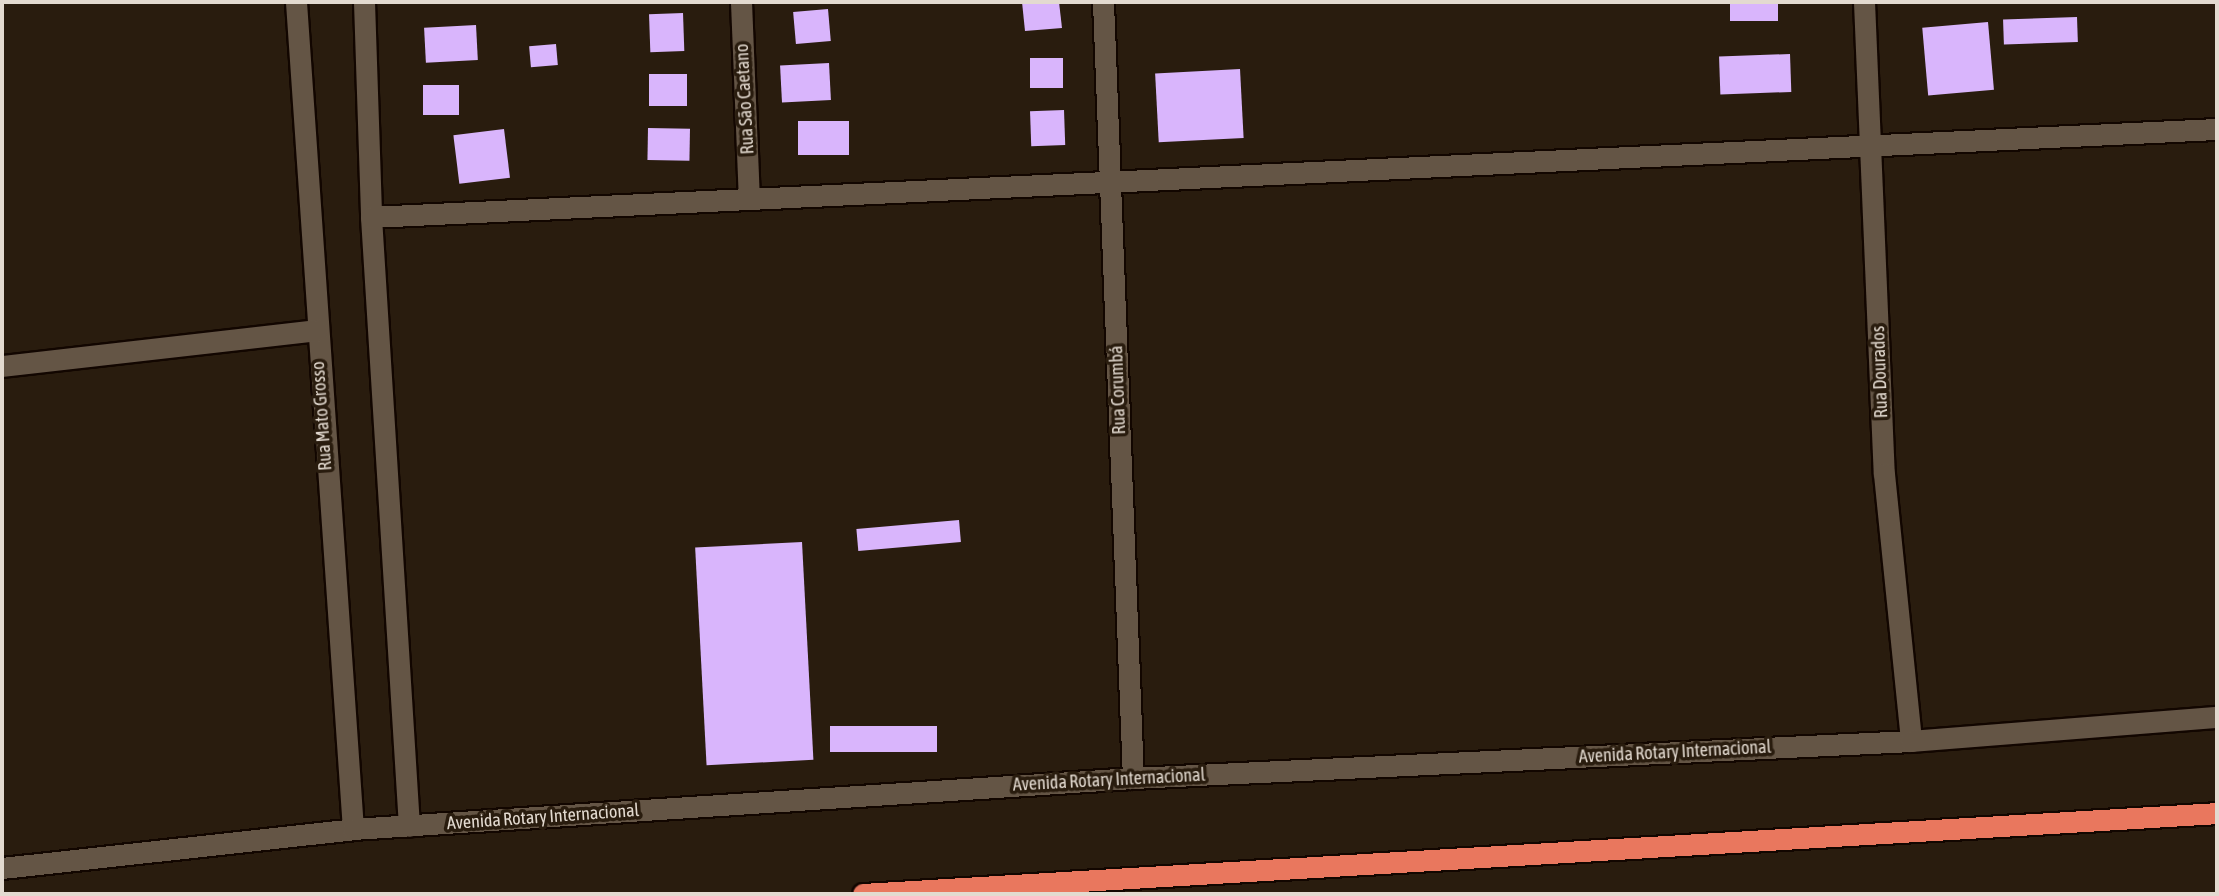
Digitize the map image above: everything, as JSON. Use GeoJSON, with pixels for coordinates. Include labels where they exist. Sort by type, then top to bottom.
{"type":"FeatureCollection","features":[{"type":"Feature","properties":{"kind":"highway"},"geometry":{"type":"LineString","coordinates":[[863,894],[2217,814]]}},
{"type":"Feature","properties":{"kind":"street","name":"Rua Mato Grosso"},"geometry":{"type":"LineString","coordinates":[[296,2],[316,330],[353,830]]}},
{"type":"Feature","properties":{"kind":"street"},"geometry":{"type":"LineString","coordinates":[[363,2],[370,217],[409,827]]}},
{"type":"Feature","properties":{"kind":"street","name":"Rua São Caetano"},"geometry":{"type":"LineString","coordinates":[[741,2],[749,197]]}},
{"type":"Feature","properties":{"kind":"street","name":"Rua Corumbá"},"geometry":{"type":"LineString","coordinates":[[1103,2],[1133,778]]}},
{"type":"Feature","properties":{"kind":"street","name":"Rua Dourados"},"geometry":{"type":"LineString","coordinates":[[1864,2],[1884,474],[1911,741]]}},
{"type":"Feature","properties":{"kind":"street"},"geometry":{"type":"LineString","coordinates":[[370,217],[749,197],[1111,184],[2217,129]]}},
{"type":"Feature","properties":{"kind":"street"},"geometry":{"type":"LineString","coordinates":[[2,366],[316,330]]}},
{"type":"Feature","properties":{"kind":"street","name":"Avenida Rotary Internacional"},"geometry":{"type":"LineString","coordinates":[[2,869],[353,830],[1133,778],[1911,741],[2217,717]]}},
{"type":"Feature","properties":{"kind":"building"},"geometry":{"type":"Polygon","coordinates":[[[1022,2],[1059,2],[1062,28],[1025,31],[1022,2]]]}},
{"type":"Feature","properties":{"kind":"building"},"geometry":{"type":"Polygon","coordinates":[[[1730,2],[1778,2],[1778,21],[1730,21],[1730,2]]]}},
{"type":"Feature","properties":{"kind":"building"},"geometry":{"type":"Polygon","coordinates":[[[828,9],[831,41],[796,44],[793,12],[828,9]]]}},
{"type":"Feature","properties":{"kind":"building"},"geometry":{"type":"Polygon","coordinates":[[[683,13],[684,51],[650,52],[649,14],[683,13]]]}},
{"type":"Feature","properties":{"kind":"building"},"geometry":{"type":"Polygon","coordinates":[[[2077,17],[2078,42],[2004,45],[2003,20],[2077,17]]]}},
{"type":"Feature","properties":{"kind":"building"},"geometry":{"type":"Polygon","coordinates":[[[1988,22],[1994,90],[1928,95],[1922,28],[1988,22]]]}},
{"type":"Feature","properties":{"kind":"building"},"geometry":{"type":"Polygon","coordinates":[[[476,25],[478,60],[426,63],[424,28],[476,25]]]}},
{"type":"Feature","properties":{"kind":"building"},"geometry":{"type":"Polygon","coordinates":[[[556,44],[558,65],[531,67],[529,46],[556,44]]]}},
{"type":"Feature","properties":{"kind":"building"},"geometry":{"type":"Polygon","coordinates":[[[1790,54],[1791,92],[1720,94],[1719,56],[1790,54]]]}},
{"type":"Feature","properties":{"kind":"building"},"geometry":{"type":"Polygon","coordinates":[[[1030,58],[1063,58],[1063,88],[1030,88],[1030,58]]]}},
{"type":"Feature","properties":{"kind":"building"},"geometry":{"type":"Polygon","coordinates":[[[829,63],[831,100],[782,103],[780,66],[829,63]]]}},
{"type":"Feature","properties":{"kind":"building"},"geometry":{"type":"Polygon","coordinates":[[[1240,69],[1244,138],[1159,142],[1155,73],[1240,69]]]}},
{"type":"Feature","properties":{"kind":"building"},"geometry":{"type":"Polygon","coordinates":[[[649,74],[687,74],[687,106],[649,106],[649,74]]]}},
{"type":"Feature","properties":{"kind":"building"},"geometry":{"type":"Polygon","coordinates":[[[423,85],[459,85],[459,115],[423,115],[423,85]]]}},
{"type":"Feature","properties":{"kind":"building"},"geometry":{"type":"Polygon","coordinates":[[[1064,110],[1065,145],[1031,146],[1030,111],[1064,110]]]}},
{"type":"Feature","properties":{"kind":"building"},"geometry":{"type":"Polygon","coordinates":[[[798,121],[849,121],[849,155],[798,155],[798,121]]]}},
{"type":"Feature","properties":{"kind":"building"},"geometry":{"type":"Polygon","coordinates":[[[648,128],[690,129],[689,161],[647,160],[648,128]]]}},
{"type":"Feature","properties":{"kind":"building"},"geometry":{"type":"Polygon","coordinates":[[[504,129],[510,178],[459,184],[453,135],[504,129]]]}},
{"type":"Feature","properties":{"kind":"building"},"geometry":{"type":"Polygon","coordinates":[[[959,520],[961,542],[858,551],[856,529],[959,520]]]}},
{"type":"Feature","properties":{"kind":"building"},"geometry":{"type":"Polygon","coordinates":[[[802,542],[813,760],[707,765],[695,548],[802,542]]]}},
{"type":"Feature","properties":{"kind":"building"},"geometry":{"type":"Polygon","coordinates":[[[830,726],[937,726],[937,752],[830,752],[830,726]]]}}]}
